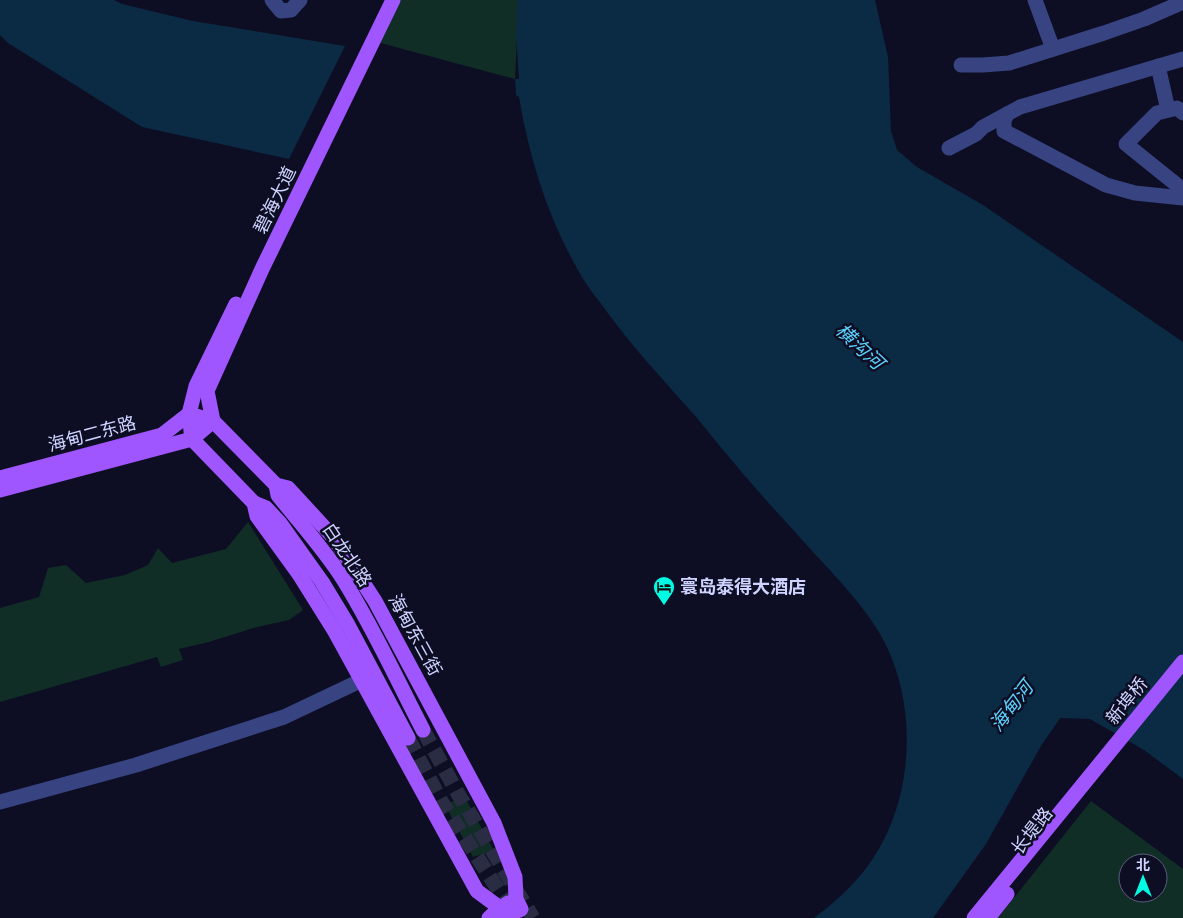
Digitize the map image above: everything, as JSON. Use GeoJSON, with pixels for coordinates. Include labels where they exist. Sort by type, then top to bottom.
{"type":"FeatureCollection","features":[{"type":"Feature","properties":{"kind":"main road","name":"碧海大道"},"geometry":{"type":"LineString","coordinates":[[189,414],[196,386],[386,0]]}},
{"type":"Feature","properties":{"kind":"main road","name":"碧海大道"},"geometry":{"type":"LineString","coordinates":[[213,421],[207,391],[262,269],[393,0]]}},
{"type":"Feature","properties":{"kind":"main road"},"geometry":{"type":"LineString","coordinates":[[213,421],[189,414],[192,439],[254,504],[257,516],[319,604],[478,891],[499,915]]}},
{"type":"Feature","properties":{"kind":"main road","name":"海甸二东路"},"geometry":{"type":"LineString","coordinates":[[0,478],[162,435],[189,414]]}},
{"type":"Feature","properties":{"kind":"main road"},"geometry":{"type":"LineString","coordinates":[[192,439],[213,421]]}},
{"type":"Feature","properties":{"kind":"main road","name":"海甸东三街"},"geometry":{"type":"LineString","coordinates":[[213,421],[276,485],[288,488],[334,538],[375,601],[494,823],[514,877],[519,904],[499,915]]}},
{"type":"Feature","properties":{"kind":"main road","name":"海甸二东路"},"geometry":{"type":"LineString","coordinates":[[0,490],[192,439]]}},
{"type":"Feature","properties":{"kind":"main road","name":"白龙北路"},"geometry":{"type":"LineString","coordinates":[[276,485],[278,495],[321,548],[343,580],[381,648],[423,730]]}},
{"type":"Feature","properties":{"kind":"main road","name":"白龙北路"},"geometry":{"type":"LineString","coordinates":[[254,504],[266,508],[286,531],[322,582],[348,625],[408,738]]}},
{"type":"Feature","properties":{"kind":"main road","name":"新埠桥"},"geometry":{"type":"LineString","coordinates":[[1104,766],[1183,662]]}},
{"type":"Feature","properties":{"kind":"main road","name":"新埠桥"},"geometry":{"type":"LineString","coordinates":[[1104,766],[1183,678]]}},
{"type":"Feature","properties":{"kind":"main road"},"geometry":{"type":"LineString","coordinates":[[974,918],[1104,766]]}},
{"type":"Feature","properties":{"kind":"main road","name":"长堤路"},"geometry":{"type":"LineString","coordinates":[[988,918],[1104,766]]}},
{"type":"Feature","properties":{"kind":"street"},"geometry":{"type":"LineString","coordinates":[[272,0],[281,11],[291,10],[300,0]]}},
{"type":"Feature","properties":{"kind":"street"},"geometry":{"type":"LineString","coordinates":[[1035,0],[1053,49]]}},
{"type":"Feature","properties":{"kind":"street"},"geometry":{"type":"LineString","coordinates":[[961,64],[1009,63],[1144,19],[1183,2]]}},
{"type":"Feature","properties":{"kind":"street"},"geometry":{"type":"LineString","coordinates":[[949,148],[964,142],[983,127],[1020,107],[1183,59]]}},
{"type":"Feature","properties":{"kind":"street"},"geometry":{"type":"LineString","coordinates":[[1158,66],[1168,110]]}},
{"type":"Feature","properties":{"kind":"street"},"geometry":{"type":"LineString","coordinates":[[1183,113],[1177,108],[1157,113],[1126,144],[1183,190]]}},
{"type":"Feature","properties":{"kind":"street"},"geometry":{"type":"LineString","coordinates":[[1007,114],[1004,121],[1004,131],[1106,185],[1135,194],[1183,198]]}},
{"type":"Feature","properties":{"kind":"street"},"geometry":{"type":"LineString","coordinates":[[0,802],[136,765],[284,717],[362,680]]}},
{"type":"Feature","properties":{"kind":"green space"},"geometry":{"type":"Polygon","coordinates":[[[392,0],[519,0],[515,79],[373,41],[392,0]]]}},
{"type":"Feature","properties":{"kind":"green space"},"geometry":{"type":"Polygon","coordinates":[[[248,522],[303,610],[289,620],[179,649],[183,660],[161,667],[157,657],[0,702],[0,608],[39,597],[48,568],[66,565],[86,583],[125,575],[148,565],[158,548],[172,563],[226,549],[248,522]]]}},
{"type":"Feature","properties":{"kind":"green space"},"geometry":{"type":"Polygon","coordinates":[[[464,796],[494,851],[473,857],[445,805],[464,796]]]}},
{"type":"Feature","properties":{"kind":"green space"},"geometry":{"type":"Polygon","coordinates":[[[1091,801],[1161,853],[1118,853],[1118,903],[1168,903],[1168,858],[1183,869],[1183,918],[998,918],[1091,801]]]}},
{"type":"Feature","properties":{"kind":"water"},"geometry":{"type":"Polygon","coordinates":[[[0,0],[114,0],[122,4],[193,21],[345,46],[289,159],[142,127],[8,43],[0,35],[0,0]]]}},
{"type":"Feature","properties":{"kind":"water"},"geometry":{"type":"Polygon","coordinates":[[[518,0],[875,0],[888,57],[891,131],[897,150],[917,167],[983,205],[1183,342],[1183,779],[1144,750],[1090,719],[1060,718],[1041,746],[986,844],[933,918],[814,918],[829,907],[867,867],[883,841],[895,813],[903,783],[906,721],[902,691],[893,661],[880,634],[862,607],[759,492],[640,353],[589,288],[574,263],[544,194],[529,146],[519,97],[516,95],[515,79],[519,79],[516,34],[518,0]]]}},
{"type":"Feature","properties":{"kind":"tunnel"},"geometry":{"type":"LineString","coordinates":[[423,730],[457,792],[533,918]]}},
{"type":"Feature","properties":{"kind":"tunnel"},"geometry":{"type":"LineString","coordinates":[[408,738],[441,801],[514,914]]}},
{"type":"Feature","properties":{"kind":"place","name":"寰岛泰得大酒店"},"geometry":{"type":"Point","coordinates":[664,606]}},
{"type":"Feature","properties":{"kind":"water label","name":"横沟河"},"geometry":{"type":"Point","coordinates":[860,346]}},
{"type":"Feature","properties":{"kind":"water label","name":"海甸河"},"geometry":{"type":"Point","coordinates":[1011,706]}}]}
